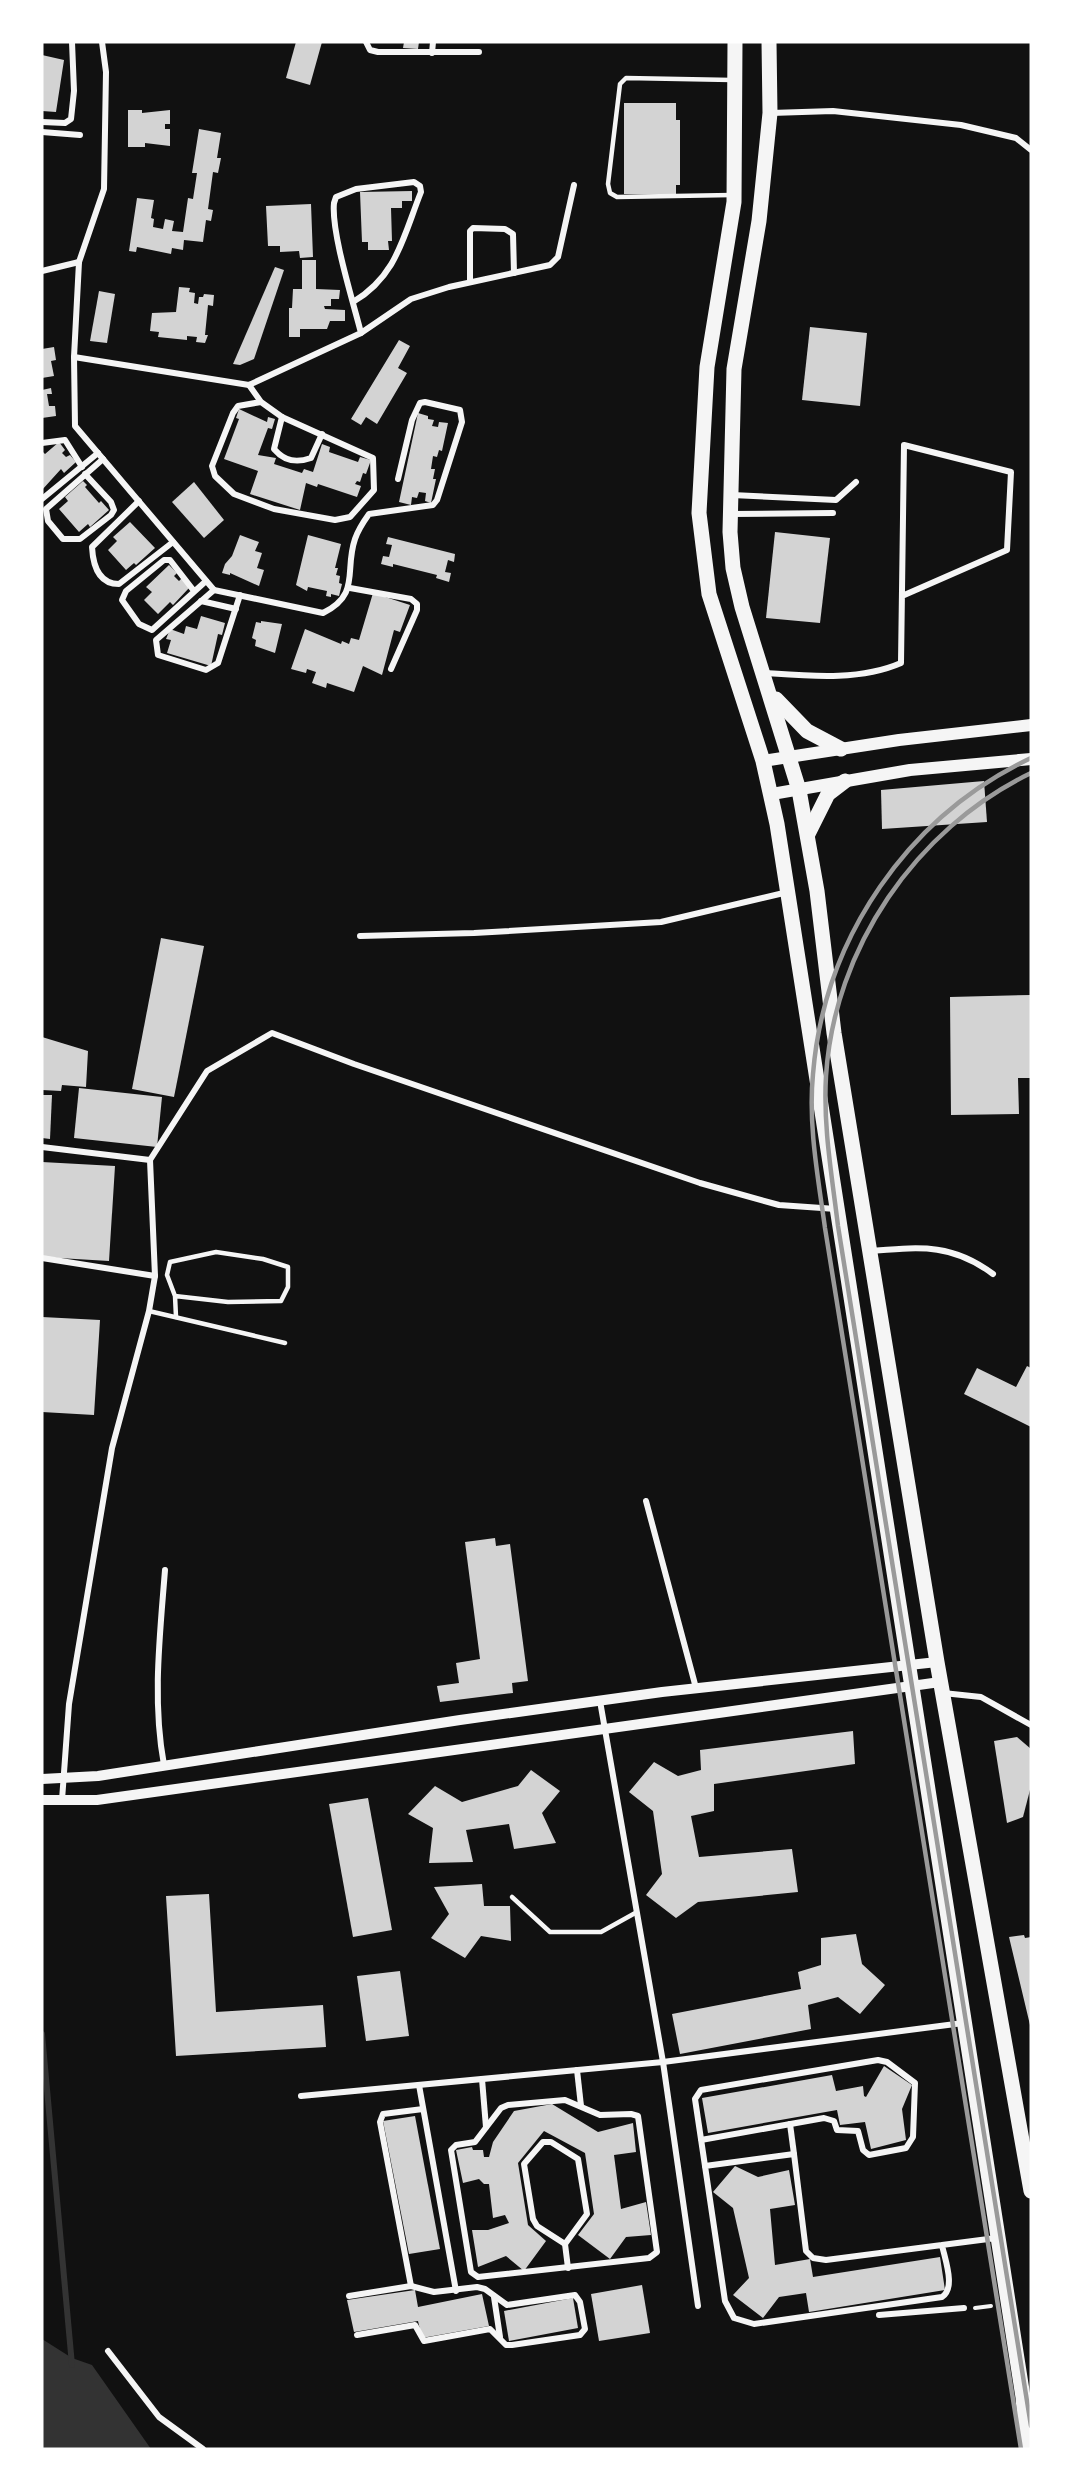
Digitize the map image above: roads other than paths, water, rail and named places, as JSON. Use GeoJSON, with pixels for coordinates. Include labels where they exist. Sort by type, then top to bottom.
{"type":"FeatureCollection","features":[{"type":"Feature","properties":{"kind":"main road"},"geometry":{"type":"LineString","coordinates":[[735,42],[734,195],[707,367],[699,513],[709,594],[772,794],[839,1210],[996,2238],[1029,2427],[1027,2449]]}},
{"type":"Feature","properties":{"kind":"main road"},"geometry":{"type":"LineString","coordinates":[[769,42],[770,113],[759,221],[734,369],[731,495],[733,568],[742,607],[790,756],[808,836],[818,891],[834,1033],[941,1687],[1031,2191]]}},
{"type":"Feature","properties":{"kind":"main road"},"geometry":{"type":"LineString","coordinates":[[770,692],[807,732],[841,749]]}},
{"type":"Feature","properties":{"kind":"main road"},"geometry":{"type":"LineString","coordinates":[[763,761],[1031,725]]}},
{"type":"Feature","properties":{"kind":"main road"},"geometry":{"type":"LineString","coordinates":[[772,794],[910,770],[1031,759]]}},
{"type":"Feature","properties":{"kind":"main road"},"geometry":{"type":"LineString","coordinates":[[808,836],[828,794],[845,782]]}},
{"type":"Feature","properties":{"kind":"street"},"geometry":{"type":"LineString","coordinates":[[42,122],[65,123],[71,119],[74,91],[72,42]]}},
{"type":"Feature","properties":{"kind":"street"},"geometry":{"type":"LineString","coordinates":[[102,42],[106,72],[104,189],[79,261],[74,357],[75,426],[214,590],[323,614],[338,606],[350,588],[355,538],[369,514],[433,505],[437,501],[462,422],[460,410],[420,403],[412,420],[398,479]]}},
{"type":"Feature","properties":{"kind":"street"},"geometry":{"type":"LineString","coordinates":[[366,42],[370,50],[378,52],[479,52]]}},
{"type":"Feature","properties":{"kind":"street"},"geometry":{"type":"LineString","coordinates":[[432,53],[433,42]]}},
{"type":"Feature","properties":{"kind":"street"},"geometry":{"type":"LineString","coordinates":[[770,113],[833,111],[961,125],[1016,138],[1031,150]]}},
{"type":"Feature","properties":{"kind":"street"},"geometry":{"type":"LineString","coordinates":[[42,132],[80,135]]}},
{"type":"Feature","properties":{"kind":"street"},"geometry":{"type":"LineString","coordinates":[[353,302],[373,290],[392,267],[421,192],[420,186],[414,182],[356,189],[336,197],[333,211],[353,302],[361,333]]}},
{"type":"Feature","properties":{"kind":"street"},"geometry":{"type":"LineString","coordinates":[[74,357],[249,385],[361,333],[411,299],[470,282],[550,265],[558,257],[574,185]]}},
{"type":"Feature","properties":{"kind":"street"},"geometry":{"type":"LineString","coordinates":[[470,282],[470,231],[473,228],[505,230],[513,234],[514,273]]}},
{"type":"Feature","properties":{"kind":"street"},"geometry":{"type":"LineString","coordinates":[[42,271],[79,261]]}},
{"type":"Feature","properties":{"kind":"street"},"geometry":{"type":"LineString","coordinates":[[249,385],[261,402],[282,417],[370,456],[375,462],[374,490],[350,516],[335,520],[274,509],[234,494],[215,476],[212,466],[213,459],[238,406],[261,402]]}},
{"type":"Feature","properties":{"kind":"street"},"geometry":{"type":"LineString","coordinates":[[282,417],[274,449],[286,459],[296,461],[311,458],[322,434]]}},
{"type":"Feature","properties":{"kind":"street"},"geometry":{"type":"LineString","coordinates":[[42,443],[65,440],[82,466]]}},
{"type":"Feature","properties":{"kind":"street"},"geometry":{"type":"LineString","coordinates":[[764,673],[803,675],[880,673],[901,663],[904,446],[1011,472],[1007,550],[902,596]]}},
{"type":"Feature","properties":{"kind":"street"},"geometry":{"type":"LineString","coordinates":[[42,499],[98,453]]}},
{"type":"Feature","properties":{"kind":"street"},"geometry":{"type":"LineString","coordinates":[[85,474],[111,502],[114,510],[111,515],[80,539],[63,539],[48,521],[46,509],[85,474],[103,459]]}},
{"type":"Feature","properties":{"kind":"street"},"geometry":{"type":"LineString","coordinates":[[731,495],[836,500],[856,482]]}},
{"type":"Feature","properties":{"kind":"street"},"geometry":{"type":"LineString","coordinates":[[139,501],[92,547],[93,564],[102,579],[111,584],[119,584],[173,542]]}},
{"type":"Feature","properties":{"kind":"street"},"geometry":{"type":"LineString","coordinates":[[731,514],[833,513]]}},
{"type":"Feature","properties":{"kind":"street"},"geometry":{"type":"LineString","coordinates":[[194,591],[170,560],[164,560],[126,591],[122,600],[139,624],[152,630],[206,581]]}},
{"type":"Feature","properties":{"kind":"street"},"geometry":{"type":"LineString","coordinates":[[350,588],[411,599],[417,604],[417,610],[391,669]]}},
{"type":"Feature","properties":{"kind":"street"},"geometry":{"type":"LineString","coordinates":[[214,590],[156,640],[158,656],[206,670],[213,668],[218,663],[240,595]]}},
{"type":"Feature","properties":{"kind":"street"},"geometry":{"type":"LineString","coordinates":[[201,601],[236,609]]}},
{"type":"Feature","properties":{"kind":"street"},"geometry":{"type":"LineString","coordinates":[[360,936],[474,933],[661,922],[788,892]]}},
{"type":"Feature","properties":{"kind":"street"},"geometry":{"type":"LineString","coordinates":[[62,1800],[69,1704],[112,1448],[149,1311],[155,1276],[150,1160],[207,1071],[272,1033],[700,1183],[779,1205],[839,1210]]}},
{"type":"Feature","properties":{"kind":"street"},"geometry":{"type":"LineString","coordinates":[[42,1147],[150,1160]]}},
{"type":"Feature","properties":{"kind":"street"},"geometry":{"type":"LineString","coordinates":[[870,1251],[930,1247],[955,1252],[993,1274]]}},
{"type":"Feature","properties":{"kind":"street"},"geometry":{"type":"LineString","coordinates":[[42,1258],[155,1276]]}},
{"type":"Feature","properties":{"kind":"street"},"geometry":{"type":"LineString","coordinates":[[646,1501],[696,1688]]}},
{"type":"Feature","properties":{"kind":"street"},"geometry":{"type":"LineString","coordinates":[[164,1766],[158,1735],[158,1707],[159,1647],[165,1570]]}},
{"type":"Feature","properties":{"kind":"street"},"geometry":{"type":"LineString","coordinates":[[42,1779],[164,1766],[696,1688],[937,1662]]}},
{"type":"Feature","properties":{"kind":"street"},"geometry":{"type":"LineString","coordinates":[[42,1800],[97,1800],[603,1727],[911,1686],[941,1687],[981,1697],[1031,1725]]}},
{"type":"Feature","properties":{"kind":"street"},"geometry":{"type":"LineString","coordinates":[[600,1701],[663,2062],[698,2306]]}},
{"type":"Feature","properties":{"kind":"street"},"geometry":{"type":"LineString","coordinates":[[301,2096],[663,2062],[964,2023]]}},
{"type":"Feature","properties":{"kind":"street"},"geometry":{"type":"LineString","coordinates":[[701,2140],[830,2119],[837,2130],[858,2131],[864,2150],[869,2155],[906,2148],[913,2137],[915,2083],[887,2061],[878,2060],[700,2090],[695,2099],[701,2140],[725,2301],[734,2318],[754,2324],[942,2297],[947,2294],[950,2287],[942,2245]]}},
{"type":"Feature","properties":{"kind":"street"},"geometry":{"type":"LineString","coordinates":[[578,2070],[581,2106]]}},
{"type":"Feature","properties":{"kind":"street"},"geometry":{"type":"LineString","coordinates":[[482,2079],[486,2128]]}},
{"type":"Feature","properties":{"kind":"street"},"geometry":{"type":"LineString","coordinates":[[419,2085],[456,2291]]}},
{"type":"Feature","properties":{"kind":"street"},"geometry":{"type":"LineString","coordinates":[[566,2100],[581,2106],[600,2115],[631,2114],[638,2116],[658,2248],[653,2256],[483,2278],[471,2271],[451,2150],[456,2145],[475,2142],[501,2108],[516,2102],[566,2100]]}},
{"type":"Feature","properties":{"kind":"street"},"geometry":{"type":"LineString","coordinates":[[411,2286],[380,2122],[383,2114],[423,2109]]}},
{"type":"Feature","properties":{"kind":"street"},"geometry":{"type":"LineString","coordinates":[[790,2124],[806,2251],[813,2258],[826,2260],[996,2238]]}},
{"type":"Feature","properties":{"kind":"street"},"geometry":{"type":"LineString","coordinates":[[565,2244],[535,2223],[524,2169],[526,2161],[547,2141],[578,2159],[582,2175],[587,2214],[565,2244],[568,2268]]}},
{"type":"Feature","properties":{"kind":"street"},"geometry":{"type":"LineString","coordinates":[[705,2166],[794,2154]]}},
{"type":"Feature","properties":{"kind":"street"},"geometry":{"type":"LineString","coordinates":[[349,2296],[411,2286],[427,2292],[456,2291],[477,2287],[485,2289],[494,2297],[511,2305],[575,2295],[579,2298],[585,2329],[580,2335],[512,2345],[501,2341],[490,2329],[422,2340],[415,2325],[357,2335]]}},
{"type":"Feature","properties":{"kind":"street"},"geometry":{"type":"LineString","coordinates":[[494,2297],[501,2341]]}},
{"type":"Feature","properties":{"kind":"street"},"geometry":{"type":"LineString","coordinates":[[879,2315],[964,2308]]}},
{"type":"Feature","properties":{"kind":"street"},"geometry":{"type":"LineString","coordinates":[[108,2351],[159,2417],[203,2449]]}},
{"type":"Feature","properties":{"kind":"lane"},"geometry":{"type":"LineString","coordinates":[[734,195],[617,197],[610,193],[608,184],[620,84],[626,78],[735,80]]}},
{"type":"Feature","properties":{"kind":"lane"},"geometry":{"type":"LineString","coordinates":[[175,1296],[228,1302],[281,1301],[288,1287],[288,1268],[263,1259],[216,1252],[170,1262],[167,1275],[175,1296],[176,1317]]}},
{"type":"Feature","properties":{"kind":"lane"},"geometry":{"type":"LineString","coordinates":[[149,1311],[285,1343]]}},
{"type":"Feature","properties":{"kind":"lane"},"geometry":{"type":"LineString","coordinates":[[512,1897],[550,1932],[601,1932],[637,1912]]}},
{"type":"Feature","properties":{"kind":"waterway"},"geometry":{"type":"LineString","coordinates":[[42,2034],[72,2365]]}},
{"type":"Feature","properties":{"kind":"railway"},"geometry":{"type":"LineString","coordinates":[[1021,2449],[825,1228],[814,1151],[812,1093],[820,1024],[834,975],[854,930],[880,887],[911,848],[947,813],[987,783],[1031,758]]}},
{"type":"Feature","properties":{"kind":"railway"},"geometry":{"type":"LineString","coordinates":[[1031,773],[989,797],[951,826],[917,860],[888,898],[864,939],[845,983],[832,1029],[825,1095],[838,1226],[1031,2426]]}}]}
